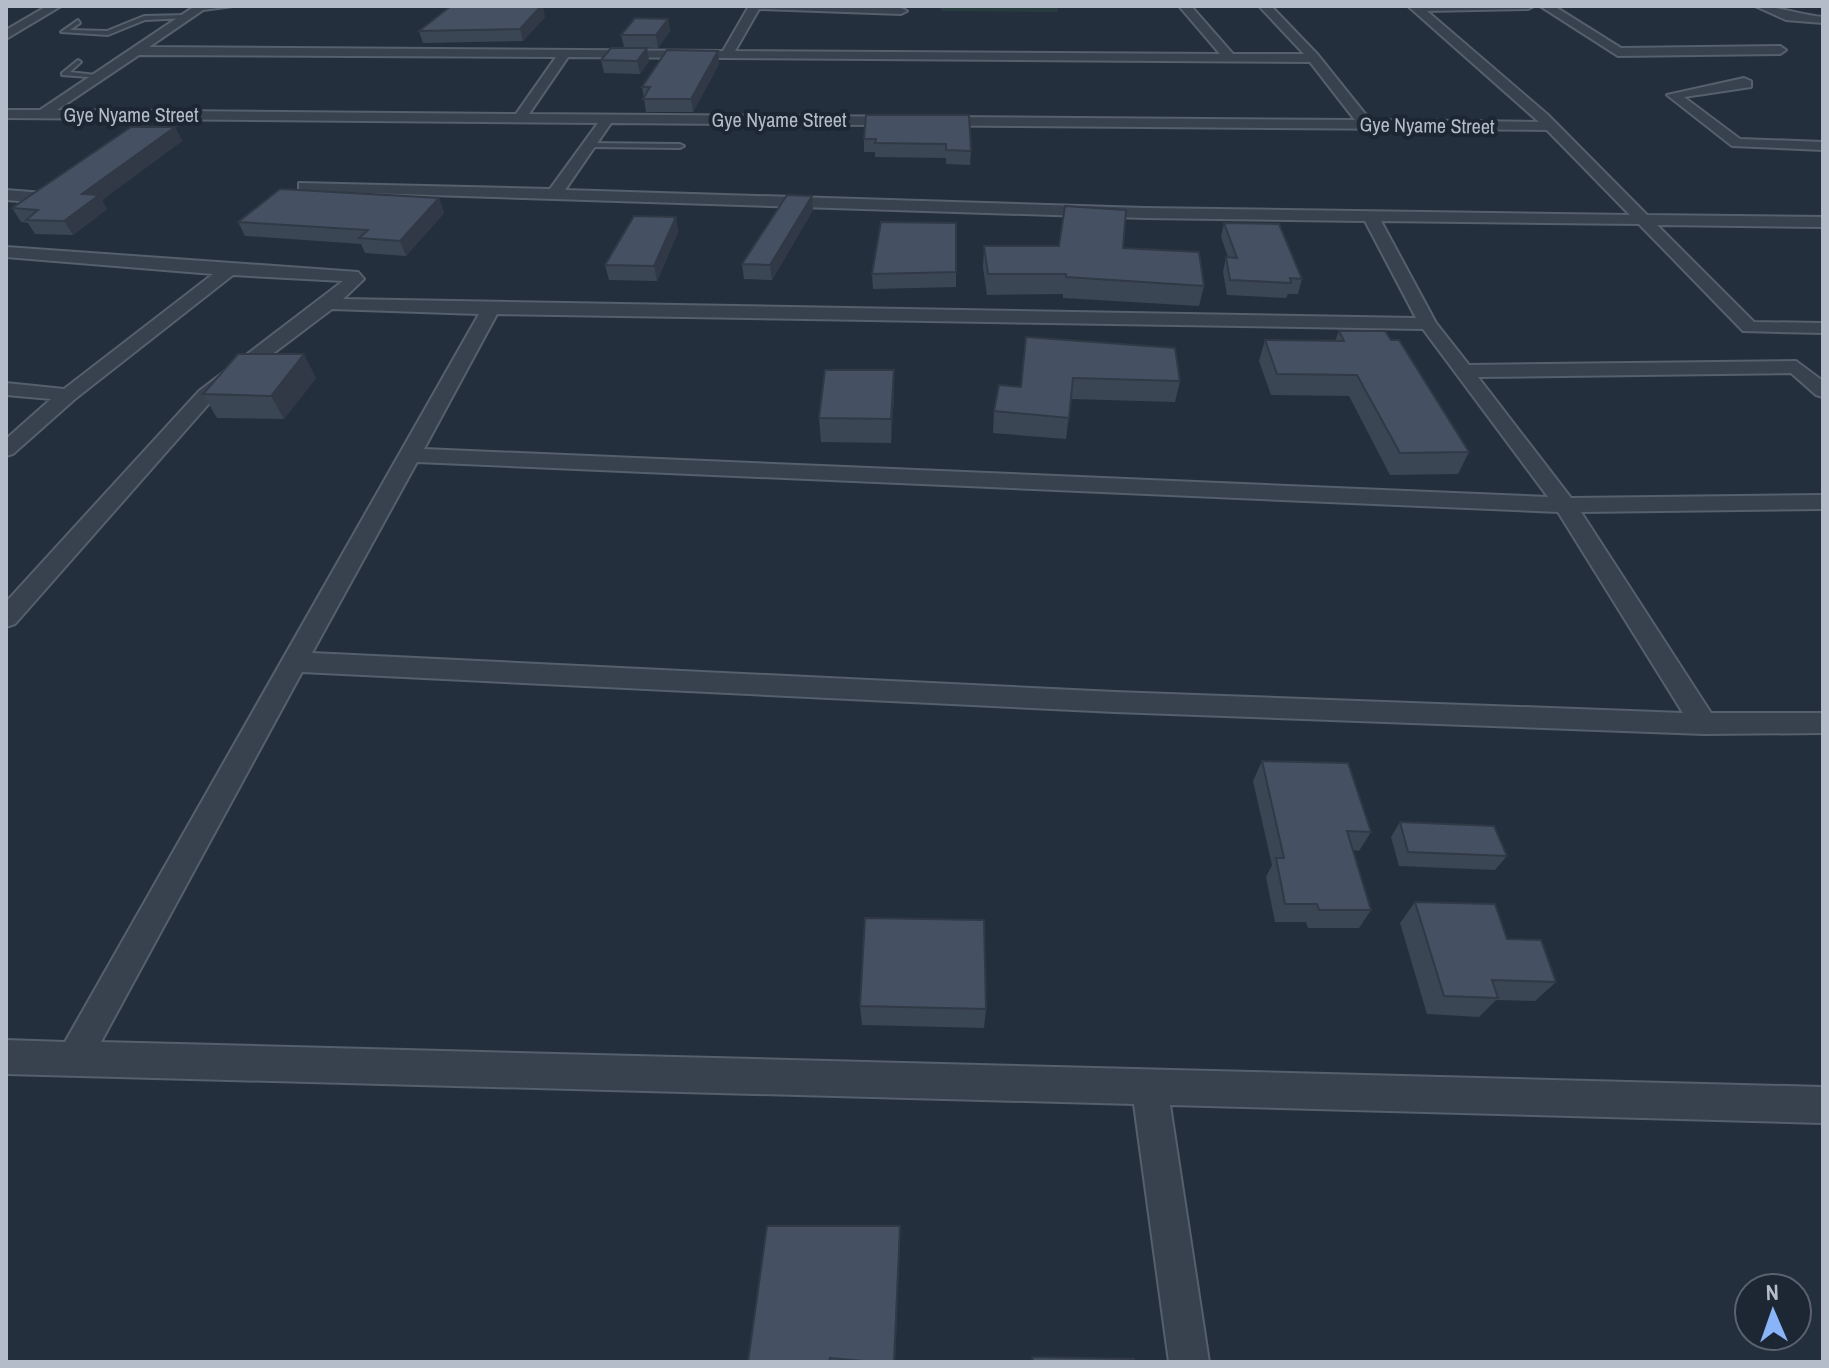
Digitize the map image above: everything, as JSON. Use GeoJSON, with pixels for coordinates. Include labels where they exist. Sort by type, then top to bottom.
{"type":"FeatureCollection","features":[{"type":"Feature","properties":{"kind":"street"},"geometry":{"type":"LineString","coordinates":[[6,35],[55,6]]}},
{"type":"Feature","properties":{"kind":"street"},"geometry":{"type":"LineString","coordinates":[[43,114],[202,6],[227,6]]}},
{"type":"Feature","properties":{"kind":"street"},"geometry":{"type":"LineString","coordinates":[[727,55],[755,6],[901,11]]}},
{"type":"Feature","properties":{"kind":"street"},"geometry":{"type":"LineString","coordinates":[[1185,6],[1229,57]]}},
{"type":"Feature","properties":{"kind":"street"},"geometry":{"type":"LineString","coordinates":[[1265,6],[1314,58],[1366,125]]}},
{"type":"Feature","properties":{"kind":"street"},"geometry":{"type":"LineString","coordinates":[[1415,7],[1528,6]]}},
{"type":"Feature","properties":{"kind":"street"},"geometry":{"type":"LineString","coordinates":[[1546,6],[1618,52],[1780,50]]}},
{"type":"Feature","properties":{"kind":"street"},"geometry":{"type":"LineString","coordinates":[[1761,6],[1790,18],[1823,20]]}},
{"type":"Feature","properties":{"kind":"street"},"geometry":{"type":"LineString","coordinates":[[1415,7],[1551,126],[1749,327],[1823,328]]}},
{"type":"Feature","properties":{"kind":"street"},"geometry":{"type":"LineString","coordinates":[[139,51],[1314,58]]}},
{"type":"Feature","properties":{"kind":"street"},"geometry":{"type":"LineString","coordinates":[[1700,53],[1746,84],[1673,95],[1737,143],[1823,146]]}},
{"type":"Feature","properties":{"kind":"street"},"geometry":{"type":"LineString","coordinates":[[520,118],[564,54]]}},
{"type":"Feature","properties":{"kind":"street","name":"Gye Nyame Street"},"geometry":{"type":"LineString","coordinates":[[6,114],[1551,126]]}},
{"type":"Feature","properties":{"kind":"street"},"geometry":{"type":"LineString","coordinates":[[554,195],[607,119]]}},
{"type":"Feature","properties":{"kind":"street"},"geometry":{"type":"LineString","coordinates":[[304,186],[979,209],[1823,222]]}},
{"type":"Feature","properties":{"kind":"street"},"geometry":{"type":"LineString","coordinates":[[6,195],[44,198]]}},
{"type":"Feature","properties":{"kind":"street"},"geometry":{"type":"LineString","coordinates":[[1371,217],[1428,324],[1565,505],[1704,724]]}},
{"type":"Feature","properties":{"kind":"street"},"geometry":{"type":"LineString","coordinates":[[6,252],[355,279],[328,304],[206,395],[6,618]]}},
{"type":"Feature","properties":{"kind":"street"},"geometry":{"type":"LineString","coordinates":[[6,450],[68,395],[229,270]]}},
{"type":"Feature","properties":{"kind":"street"},"geometry":{"type":"LineString","coordinates":[[328,304],[1428,324]]}},
{"type":"Feature","properties":{"kind":"street"},"geometry":{"type":"LineString","coordinates":[[75,1057],[491,309]]}},
{"type":"Feature","properties":{"kind":"street"},"geometry":{"type":"LineString","coordinates":[[1464,371],[1796,367],[1823,391]]}},
{"type":"Feature","properties":{"kind":"street"},"geometry":{"type":"LineString","coordinates":[[6,389],[68,395]]}},
{"type":"Feature","properties":{"kind":"street"},"geometry":{"type":"LineString","coordinates":[[412,455],[1565,505],[1823,502]]}},
{"type":"Feature","properties":{"kind":"street"},"geometry":{"type":"LineString","coordinates":[[295,662],[1099,701],[1704,724],[1823,723]]}},
{"type":"Feature","properties":{"kind":"street"},"geometry":{"type":"LineString","coordinates":[[6,1057],[1823,1105]]}},
{"type":"Feature","properties":{"kind":"street"},"geometry":{"type":"LineString","coordinates":[[1149,1085],[1189,1362]]}},
{"type":"Feature","properties":{"kind":"lane"},"geometry":{"type":"LineString","coordinates":[[78,22],[64,32],[108,33],[144,18],[187,17]]}},
{"type":"Feature","properties":{"kind":"lane"},"geometry":{"type":"LineString","coordinates":[[78,62],[64,74],[101,76]]}},
{"type":"Feature","properties":{"kind":"lane"},"geometry":{"type":"LineString","coordinates":[[123,140],[155,113]]}},
{"type":"Feature","properties":{"kind":"lane"},"geometry":{"type":"LineString","coordinates":[[590,145],[680,146]]}},
{"type":"Feature","properties":{"kind":"green space"},"geometry":{"type":"Polygon","coordinates":[[[941,6],[1057,6],[1058,12],[941,11],[941,6]]]}},
{"type":"Feature","properties":{"kind":"building"},"geometry":{"type":"Polygon","coordinates":[[[451,6],[541,6],[520,29],[419,31],[451,6]]]}},
{"type":"Feature","properties":{"kind":"building"},"geometry":{"type":"Polygon","coordinates":[[[635,18],[668,19],[656,35],[621,35],[635,18]]]}},
{"type":"Feature","properties":{"kind":"building"},"geometry":{"type":"Polygon","coordinates":[[[611,48],[647,48],[637,61],[601,60],[611,48]]]}},
{"type":"Feature","properties":{"kind":"building"},"geometry":{"type":"Polygon","coordinates":[[[667,50],[718,51],[691,99],[643,99],[650,87],[642,87],[667,50]]]}},
{"type":"Feature","properties":{"kind":"building"},"geometry":{"type":"Polygon","coordinates":[[[866,115],[969,115],[971,151],[946,150],[946,144],[875,143],[876,139],[864,139],[866,115]]]}},
{"type":"Feature","properties":{"kind":"building"},"geometry":{"type":"Polygon","coordinates":[[[131,127],[175,127],[82,194],[99,195],[64,221],[26,220],[38,210],[12,208],[131,127]]]}},
{"type":"Feature","properties":{"kind":"building"},"geometry":{"type":"Polygon","coordinates":[[[280,189],[439,198],[400,241],[359,238],[368,230],[238,222],[280,189]]]}},
{"type":"Feature","properties":{"kind":"building"},"geometry":{"type":"Polygon","coordinates":[[[787,195],[812,196],[770,265],[742,264],[787,195]]]}},
{"type":"Feature","properties":{"kind":"building"},"geometry":{"type":"Polygon","coordinates":[[[1065,206],[1126,210],[1123,248],[1199,252],[1204,286],[1066,277],[1066,274],[988,274],[984,246],[1059,246],[1065,206]]]}},
{"type":"Feature","properties":{"kind":"building"},"geometry":{"type":"Polygon","coordinates":[[[634,216],[676,217],[654,266],[605,265],[634,216]]]}},
{"type":"Feature","properties":{"kind":"building"},"geometry":{"type":"Polygon","coordinates":[[[881,222],[956,223],[956,272],[872,274],[881,222]]]}},
{"type":"Feature","properties":{"kind":"building"},"geometry":{"type":"Polygon","coordinates":[[[1224,223],[1279,224],[1302,279],[1290,278],[1291,283],[1230,280],[1226,257],[1237,258],[1224,223]]]}},
{"type":"Feature","properties":{"kind":"building"},"geometry":{"type":"Polygon","coordinates":[[[1339,331],[1385,331],[1391,340],[1399,340],[1469,452],[1400,453],[1357,375],[1277,374],[1265,340],[1344,341],[1339,331]]]}},
{"type":"Feature","properties":{"kind":"building"},"geometry":{"type":"Polygon","coordinates":[[[1026,337],[1175,348],[1180,381],[1073,378],[1069,418],[994,411],[999,385],[1021,387],[1026,337]]]}},
{"type":"Feature","properties":{"kind":"building"},"geometry":{"type":"Polygon","coordinates":[[[238,354],[304,354],[271,396],[203,394],[238,354]]]}},
{"type":"Feature","properties":{"kind":"building"},"geometry":{"type":"Polygon","coordinates":[[[825,370],[894,370],[891,419],[819,418],[825,370]]]}},
{"type":"Feature","properties":{"kind":"building"},"geometry":{"type":"Polygon","coordinates":[[[1262,761],[1348,763],[1371,832],[1347,831],[1371,910],[1319,910],[1317,904],[1285,904],[1276,858],[1284,858],[1262,761]]]}},
{"type":"Feature","properties":{"kind":"building"},"geometry":{"type":"Polygon","coordinates":[[[1400,822],[1494,826],[1507,856],[1408,852],[1400,822]]]}},
{"type":"Feature","properties":{"kind":"building"},"geometry":{"type":"Polygon","coordinates":[[[1415,902],[1495,904],[1507,939],[1541,940],[1556,982],[1492,980],[1498,998],[1444,996],[1415,902]]]}},
{"type":"Feature","properties":{"kind":"building"},"geometry":{"type":"Polygon","coordinates":[[[865,918],[984,920],[986,1009],[860,1006],[865,918]]]}},
{"type":"Feature","properties":{"kind":"building"},"geometry":{"type":"Polygon","coordinates":[[[767,1226],[900,1226],[894,1362],[830,1358],[829,1362],[748,1362],[767,1226]]]}},
{"type":"Feature","properties":{"kind":"building"},"geometry":{"type":"Polygon","coordinates":[[[1032,1357],[1134,1359],[1134,1362],[1033,1362],[1032,1357]]]}}]}
